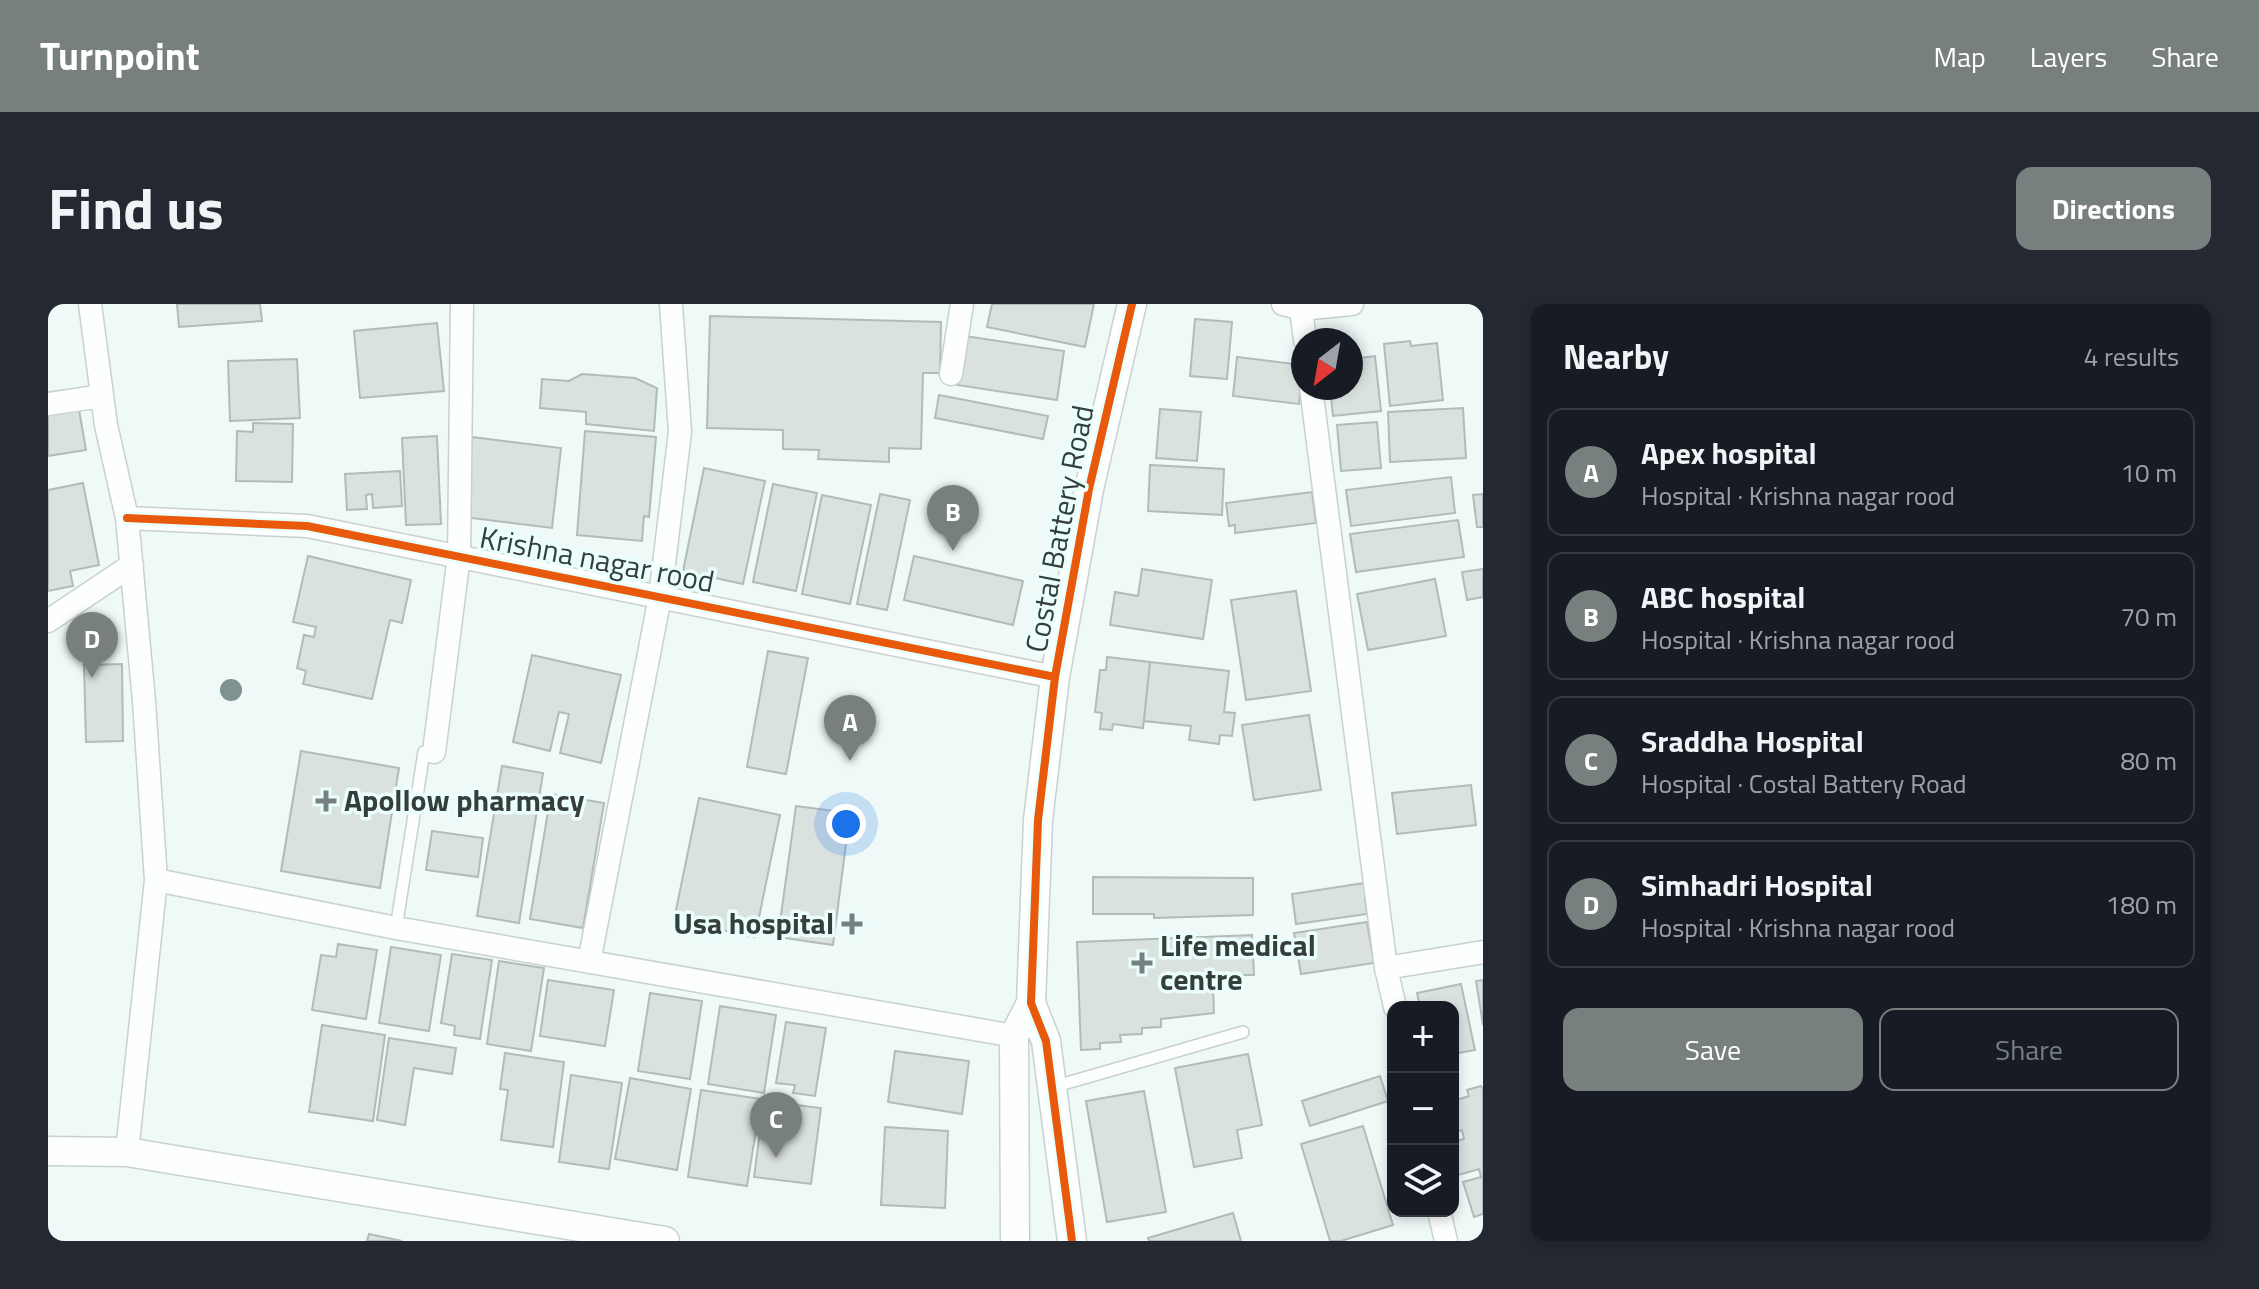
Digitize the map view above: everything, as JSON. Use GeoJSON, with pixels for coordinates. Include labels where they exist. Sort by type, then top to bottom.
{"type":"FeatureCollection","features":[{"type":"Feature","properties":{"kind":"street"},"geometry":{"type":"LineString","coordinates":[[90,304],[102,396],[127,518],[156,880],[127,1152]]}},
{"type":"Feature","properties":{"kind":"street"},"geometry":{"type":"LineString","coordinates":[[429,752],[459,556],[462,304]]}},
{"type":"Feature","properties":{"kind":"street"},"geometry":{"type":"LineString","coordinates":[[589,962],[660,597],[680,432],[671,304]]}},
{"type":"Feature","properties":{"kind":"street"},"geometry":{"type":"LineString","coordinates":[[951,374],[962,304]]}},
{"type":"Feature","properties":{"kind":"street","name":"Costal Battery Road"},"geometry":{"type":"LineString","coordinates":[[1072,1241],[1046,1041],[1031,1003],[1038,820],[1055,677],[1089,489],[1132,304]]}},
{"type":"Feature","properties":{"kind":"street"},"geometry":{"type":"LineString","coordinates":[[1300,328],[1292,307],[1352,304]]}},
{"type":"Feature","properties":{"kind":"street"},"geometry":{"type":"LineString","coordinates":[[48,404],[102,396]]}},
{"type":"Feature","properties":{"kind":"street"},"geometry":{"type":"LineString","coordinates":[[1313,400],[1386,968],[1394,1001]]}},
{"type":"Feature","properties":{"kind":"street","name":"Krishna nagar rood"},"geometry":{"type":"LineString","coordinates":[[127,518],[307,526],[1055,677]]}},
{"type":"Feature","properties":{"kind":"street"},"geometry":{"type":"LineString","coordinates":[[48,621],[132,565]]}},
{"type":"Feature","properties":{"kind":"street"},"geometry":{"type":"LineString","coordinates":[[156,880],[396,928],[1014,1036]]}},
{"type":"Feature","properties":{"kind":"street"},"geometry":{"type":"LineString","coordinates":[[1386,968],[1483,952]]}},
{"type":"Feature","properties":{"kind":"street","name":"Costal Battery Road"},"geometry":{"type":"LineString","coordinates":[[1015,1241],[1014,1036],[1031,1003]]}},
{"type":"Feature","properties":{"kind":"street"},"geometry":{"type":"LineString","coordinates":[[48,1151],[127,1152],[665,1241]]}},
{"type":"Feature","properties":{"kind":"street"},"geometry":{"type":"LineString","coordinates":[[1440,1217],[1446,1241]]}},
{"type":"Feature","properties":{"kind":"lane"},"geometry":{"type":"LineString","coordinates":[[396,928],[429,752]]}},
{"type":"Feature","properties":{"kind":"lane"},"geometry":{"type":"LineString","coordinates":[[1052,1088],[1243,1032]]}},
{"type":"Feature","properties":{"kind":"building"},"geometry":{"type":"Polygon","coordinates":[[[177,304],[260,304],[262,321],[179,327],[177,304]]]}},
{"type":"Feature","properties":{"kind":"building"},"geometry":{"type":"Polygon","coordinates":[[[992,304],[1094,304],[1085,347],[987,327],[992,304]]]}},
{"type":"Feature","properties":{"kind":"building"},"geometry":{"type":"Polygon","coordinates":[[[710,316],[941,322],[940,373],[923,373],[921,449],[889,448],[889,462],[818,459],[819,450],[783,449],[783,430],[707,428],[710,316]]]}},
{"type":"Feature","properties":{"kind":"building"},"geometry":{"type":"Polygon","coordinates":[[[1195,319],[1232,322],[1227,379],[1190,376],[1195,319]]]}},
{"type":"Feature","properties":{"kind":"building"},"geometry":{"type":"Polygon","coordinates":[[[437,323],[444,391],[360,398],[354,331],[437,323]]]}},
{"type":"Feature","properties":{"kind":"building"},"geometry":{"type":"Polygon","coordinates":[[[965,336],[1064,351],[1057,400],[957,385],[965,336]]]}},
{"type":"Feature","properties":{"kind":"building"},"geometry":{"type":"Polygon","coordinates":[[[1410,341],[1411,346],[1437,343],[1443,400],[1390,406],[1384,344],[1410,341]]]}},
{"type":"Feature","properties":{"kind":"building"},"geometry":{"type":"Polygon","coordinates":[[[1375,356],[1381,411],[1333,416],[1331,400],[1363,400],[1363,358],[1375,356]]]}},
{"type":"Feature","properties":{"kind":"building"},"geometry":{"type":"Polygon","coordinates":[[[1237,357],[1291,364],[1291,400],[1299,400],[1299,404],[1233,396],[1237,357]]]}},
{"type":"Feature","properties":{"kind":"building"},"geometry":{"type":"Polygon","coordinates":[[[297,359],[300,418],[230,421],[228,361],[297,359]]]}},
{"type":"Feature","properties":{"kind":"building"},"geometry":{"type":"Polygon","coordinates":[[[582,374],[635,378],[657,388],[654,431],[586,424],[586,412],[540,408],[542,379],[569,381],[582,374]]]}},
{"type":"Feature","properties":{"kind":"building"},"geometry":{"type":"Polygon","coordinates":[[[939,395],[1048,416],[1043,439],[935,418],[939,395]]]}},
{"type":"Feature","properties":{"kind":"building"},"geometry":{"type":"Polygon","coordinates":[[[78,404],[86,450],[48,456],[48,409],[78,404]]]}},
{"type":"Feature","properties":{"kind":"building"},"geometry":{"type":"Polygon","coordinates":[[[1463,408],[1466,458],[1390,462],[1388,412],[1463,408]]]}},
{"type":"Feature","properties":{"kind":"building"},"geometry":{"type":"Polygon","coordinates":[[[1160,409],[1201,412],[1197,461],[1156,458],[1160,409]]]}},
{"type":"Feature","properties":{"kind":"building"},"geometry":{"type":"Polygon","coordinates":[[[1377,422],[1381,468],[1341,471],[1337,425],[1377,422]]]}},
{"type":"Feature","properties":{"kind":"building"},"geometry":{"type":"Polygon","coordinates":[[[253,423],[293,424],[292,482],[236,481],[237,431],[253,432],[253,423]]]}},
{"type":"Feature","properties":{"kind":"building"},"geometry":{"type":"Polygon","coordinates":[[[585,431],[656,437],[649,517],[644,516],[642,541],[577,535],[585,431]]]}},
{"type":"Feature","properties":{"kind":"building"},"geometry":{"type":"Polygon","coordinates":[[[437,436],[441,524],[406,525],[402,438],[437,436]]]}},
{"type":"Feature","properties":{"kind":"building"},"geometry":{"type":"Polygon","coordinates":[[[472,437],[561,448],[552,528],[463,517],[472,437]]]}},
{"type":"Feature","properties":{"kind":"building"},"geometry":{"type":"Polygon","coordinates":[[[1150,465],[1224,469],[1222,515],[1148,511],[1150,465]]]}},
{"type":"Feature","properties":{"kind":"building"},"geometry":{"type":"Polygon","coordinates":[[[704,468],[765,481],[743,584],[683,571],[704,468]]]}},
{"type":"Feature","properties":{"kind":"building"},"geometry":{"type":"Polygon","coordinates":[[[400,471],[402,506],[373,508],[372,494],[366,495],[367,509],[347,510],[345,474],[400,471]]]}},
{"type":"Feature","properties":{"kind":"building"},"geometry":{"type":"Polygon","coordinates":[[[1451,477],[1455,513],[1351,526],[1346,490],[1451,477]]]}},
{"type":"Feature","properties":{"kind":"building"},"geometry":{"type":"Polygon","coordinates":[[[83,483],[99,565],[70,571],[73,586],[48,591],[48,490],[83,483]]]}},
{"type":"Feature","properties":{"kind":"building"},"geometry":{"type":"Polygon","coordinates":[[[773,484],[817,493],[796,591],[753,582],[773,484]]]}},
{"type":"Feature","properties":{"kind":"building"},"geometry":{"type":"Polygon","coordinates":[[[1312,492],[1316,523],[1235,533],[1235,525],[1229,526],[1226,503],[1312,492]]]}},
{"type":"Feature","properties":{"kind":"building"},"geometry":{"type":"Polygon","coordinates":[[[880,494],[910,500],[887,610],[857,604],[880,494]]]}},
{"type":"Feature","properties":{"kind":"building"},"geometry":{"type":"Polygon","coordinates":[[[1483,494],[1483,527],[1477,527],[1473,495],[1483,494]]]}},
{"type":"Feature","properties":{"kind":"building"},"geometry":{"type":"Polygon","coordinates":[[[822,495],[871,505],[850,604],[802,594],[822,495]]]}},
{"type":"Feature","properties":{"kind":"building"},"geometry":{"type":"Polygon","coordinates":[[[1458,520],[1464,557],[1356,572],[1350,534],[1458,520]]]}},
{"type":"Feature","properties":{"kind":"building"},"geometry":{"type":"Polygon","coordinates":[[[308,556],[411,580],[402,623],[390,620],[372,699],[303,684],[306,671],[297,668],[304,635],[314,637],[316,627],[293,622],[308,556]]]}},
{"type":"Feature","properties":{"kind":"building"},"geometry":{"type":"Polygon","coordinates":[[[914,556],[1023,581],[1013,625],[904,600],[914,556]]]}},
{"type":"Feature","properties":{"kind":"building"},"geometry":{"type":"Polygon","coordinates":[[[1142,569],[1212,580],[1203,639],[1110,625],[1115,592],[1138,596],[1142,569]]]}},
{"type":"Feature","properties":{"kind":"building"},"geometry":{"type":"Polygon","coordinates":[[[1483,569],[1483,597],[1467,600],[1462,572],[1483,569]]]}},
{"type":"Feature","properties":{"kind":"building"},"geometry":{"type":"Polygon","coordinates":[[[1435,579],[1446,636],[1368,650],[1357,594],[1435,579]]]}},
{"type":"Feature","properties":{"kind":"building"},"geometry":{"type":"Polygon","coordinates":[[[1296,591],[1311,691],[1246,700],[1231,600],[1296,591]]]}},
{"type":"Feature","properties":{"kind":"building"},"geometry":{"type":"Polygon","coordinates":[[[768,651],[808,658],[786,774],[747,767],[768,651]]]}},
{"type":"Feature","properties":{"kind":"building"},"geometry":{"type":"Polygon","coordinates":[[[532,655],[621,675],[601,763],[560,753],[569,714],[559,712],[550,751],[513,742],[532,655]]]}},
{"type":"Feature","properties":{"kind":"building"},"geometry":{"type":"Polygon","coordinates":[[[1107,657],[1150,662],[1143,728],[1113,724],[1112,730],[1100,729],[1102,713],[1095,712],[1100,670],[1106,670],[1107,657]]]}},
{"type":"Feature","properties":{"kind":"building"},"geometry":{"type":"Polygon","coordinates":[[[1150,662],[1229,671],[1224,712],[1235,713],[1232,736],[1220,735],[1219,744],[1189,740],[1191,726],[1144,721],[1150,662]]]}},
{"type":"Feature","properties":{"kind":"building"},"geometry":{"type":"Polygon","coordinates":[[[122,664],[123,741],[86,742],[84,665],[122,664]]]}},
{"type":"Feature","properties":{"kind":"building"},"geometry":{"type":"Polygon","coordinates":[[[1309,715],[1321,790],[1254,800],[1242,725],[1309,715]]]}},
{"type":"Feature","properties":{"kind":"building"},"geometry":{"type":"Polygon","coordinates":[[[301,751],[399,768],[380,888],[281,871],[301,751]]]}},
{"type":"Feature","properties":{"kind":"building"},"geometry":{"type":"Polygon","coordinates":[[[502,766],[543,773],[519,923],[477,916],[502,766]]]}},
{"type":"Feature","properties":{"kind":"building"},"geometry":{"type":"Polygon","coordinates":[[[1471,785],[1476,825],[1397,834],[1392,793],[1471,785]]]}},
{"type":"Feature","properties":{"kind":"building"},"geometry":{"type":"Polygon","coordinates":[[[551,794],[604,803],[583,928],[530,919],[551,794]]]}},
{"type":"Feature","properties":{"kind":"building"},"geometry":{"type":"Polygon","coordinates":[[[699,798],[780,815],[755,937],[674,920],[699,798]]]}},
{"type":"Feature","properties":{"kind":"building"},"geometry":{"type":"Polygon","coordinates":[[[796,806],[850,813],[833,945],[778,937],[796,806]]]}},
{"type":"Feature","properties":{"kind":"building"},"geometry":{"type":"Polygon","coordinates":[[[432,831],[483,838],[478,877],[426,870],[432,831]]]}},
{"type":"Feature","properties":{"kind":"building"},"geometry":{"type":"Polygon","coordinates":[[[1093,877],[1253,878],[1253,915],[1154,918],[1154,914],[1093,914],[1093,877]]]}},
{"type":"Feature","properties":{"kind":"building"},"geometry":{"type":"Polygon","coordinates":[[[1371,882],[1373,896],[1365,898],[1367,914],[1296,924],[1292,894],[1371,882]]]}},
{"type":"Feature","properties":{"kind":"building"},"geometry":{"type":"Polygon","coordinates":[[[1367,922],[1374,963],[1301,974],[1294,933],[1367,922]]]}},
{"type":"Feature","properties":{"kind":"building"},"geometry":{"type":"Polygon","coordinates":[[[1252,935],[1254,975],[1235,975],[1236,984],[1213,985],[1214,1013],[1161,1019],[1161,1027],[1142,1028],[1142,1034],[1120,1035],[1121,1042],[1100,1043],[1100,1049],[1081,1050],[1077,942],[1252,935]]]}},
{"type":"Feature","properties":{"kind":"building"},"geometry":{"type":"Polygon","coordinates":[[[338,944],[377,950],[366,1019],[312,1010],[321,955],[336,957],[338,944]]]}},
{"type":"Feature","properties":{"kind":"building"},"geometry":{"type":"Polygon","coordinates":[[[391,947],[441,955],[429,1031],[379,1023],[391,947]]]}},
{"type":"Feature","properties":{"kind":"building"},"geometry":{"type":"Polygon","coordinates":[[[452,954],[492,960],[480,1039],[454,1035],[455,1026],[441,1023],[452,954]]]}},
{"type":"Feature","properties":{"kind":"building"},"geometry":{"type":"Polygon","coordinates":[[[499,961],[544,968],[531,1051],[487,1044],[499,961]]]}},
{"type":"Feature","properties":{"kind":"building"},"geometry":{"type":"Polygon","coordinates":[[[548,980],[614,990],[605,1046],[540,1036],[548,980]]]}},
{"type":"Feature","properties":{"kind":"building"},"geometry":{"type":"Polygon","coordinates":[[[1483,980],[1483,1025],[1476,981],[1483,980]]]}},
{"type":"Feature","properties":{"kind":"building"},"geometry":{"type":"Polygon","coordinates":[[[1461,984],[1475,1050],[1459,1053],[1459,1001],[1419,1001],[1417,993],[1461,984]]]}},
{"type":"Feature","properties":{"kind":"building"},"geometry":{"type":"Polygon","coordinates":[[[650,993],[702,1001],[690,1079],[638,1071],[650,993]]]}},
{"type":"Feature","properties":{"kind":"building"},"geometry":{"type":"Polygon","coordinates":[[[720,1006],[776,1015],[764,1093],[708,1084],[720,1006]]]}},
{"type":"Feature","properties":{"kind":"building"},"geometry":{"type":"Polygon","coordinates":[[[786,1022],[826,1028],[815,1096],[793,1093],[795,1085],[776,1083],[786,1022]]]}},
{"type":"Feature","properties":{"kind":"building"},"geometry":{"type":"Polygon","coordinates":[[[322,1025],[385,1035],[373,1121],[309,1112],[322,1025]]]}},
{"type":"Feature","properties":{"kind":"building"},"geometry":{"type":"Polygon","coordinates":[[[389,1038],[456,1048],[452,1074],[414,1068],[405,1125],[377,1120],[389,1038]]]}},
{"type":"Feature","properties":{"kind":"building"},"geometry":{"type":"Polygon","coordinates":[[[895,1051],[969,1061],[962,1114],[888,1102],[895,1051]]]}},
{"type":"Feature","properties":{"kind":"building"},"geometry":{"type":"Polygon","coordinates":[[[505,1053],[564,1062],[553,1147],[501,1140],[508,1090],[500,1089],[505,1053]]]}},
{"type":"Feature","properties":{"kind":"building"},"geometry":{"type":"Polygon","coordinates":[[[1248,1054],[1262,1125],[1237,1130],[1242,1158],[1194,1167],[1175,1068],[1248,1054]]]}},
{"type":"Feature","properties":{"kind":"building"},"geometry":{"type":"Polygon","coordinates":[[[571,1075],[622,1083],[609,1169],[559,1162],[571,1075]]]}},
{"type":"Feature","properties":{"kind":"building"},"geometry":{"type":"Polygon","coordinates":[[[1380,1076],[1387,1098],[1387,1101],[1310,1126],[1302,1101],[1380,1076]]]}},
{"type":"Feature","properties":{"kind":"building"},"geometry":{"type":"Polygon","coordinates":[[[630,1078],[691,1089],[677,1170],[615,1159],[630,1078]]]}},
{"type":"Feature","properties":{"kind":"building"},"geometry":{"type":"Polygon","coordinates":[[[1481,1086],[1483,1089],[1483,1214],[1474,1217],[1463,1182],[1481,1177],[1479,1169],[1459,1175],[1459,1140],[1464,1139],[1462,1130],[1459,1131],[1459,1099],[1469,1096],[1467,1090],[1481,1086]]]}},
{"type":"Feature","properties":{"kind":"building"},"geometry":{"type":"Polygon","coordinates":[[[701,1090],[761,1099],[747,1186],[688,1177],[701,1090]]]}},
{"type":"Feature","properties":{"kind":"building"},"geometry":{"type":"Polygon","coordinates":[[[1144,1091],[1166,1212],[1107,1222],[1086,1101],[1144,1091]]]}},
{"type":"Feature","properties":{"kind":"building"},"geometry":{"type":"Polygon","coordinates":[[[764,1101],[821,1108],[811,1184],[754,1177],[764,1101]]]}},
{"type":"Feature","properties":{"kind":"building"},"geometry":{"type":"Polygon","coordinates":[[[1363,1126],[1387,1205],[1387,1217],[1391,1217],[1393,1225],[1341,1241],[1330,1241],[1301,1144],[1363,1126]]]}},
{"type":"Feature","properties":{"kind":"building"},"geometry":{"type":"Polygon","coordinates":[[[885,1127],[948,1131],[945,1208],[881,1205],[885,1127]]]}},
{"type":"Feature","properties":{"kind":"building"},"geometry":{"type":"Polygon","coordinates":[[[1233,1213],[1241,1241],[1149,1241],[1148,1238],[1233,1213]]]}},
{"type":"Feature","properties":{"kind":"building"},"geometry":{"type":"Polygon","coordinates":[[[369,1234],[402,1241],[367,1241],[369,1234]]]}},
{"type":"Feature","properties":{"kind":"cycle path"},"geometry":{"type":"LineString","coordinates":[[1072,1241],[1046,1041],[1031,1003],[1038,820],[1055,677],[1089,489],[1132,304]]}},
{"type":"Feature","properties":{"kind":"cycle path"},"geometry":{"type":"LineString","coordinates":[[127,518],[307,526],[1055,677]]}},
{"type":"Feature","properties":{"kind":"place","name":"ABC hospital"},"geometry":{"type":"Point","coordinates":[953,551]}},
{"type":"Feature","properties":{"kind":"place","name":"Simhadri Hospital"},"geometry":{"type":"Point","coordinates":[92,678]}},
{"type":"Feature","properties":{"kind":"place","name":"Apex hospital"},"geometry":{"type":"Point","coordinates":[850,761]}},
{"type":"Feature","properties":{"kind":"place","name":"Apollow pharmacy"},"geometry":{"type":"Point","coordinates":[326,801]}},
{"type":"Feature","properties":{"kind":"place","name":"Usa hospital"},"geometry":{"type":"Point","coordinates":[852,924]}},
{"type":"Feature","properties":{"kind":"place","name":"Life medical centre"},"geometry":{"type":"Point","coordinates":[1142,963]}},
{"type":"Feature","properties":{"kind":"place","name":"Sraddha Hospital"},"geometry":{"type":"Point","coordinates":[776,1158]}}]}
